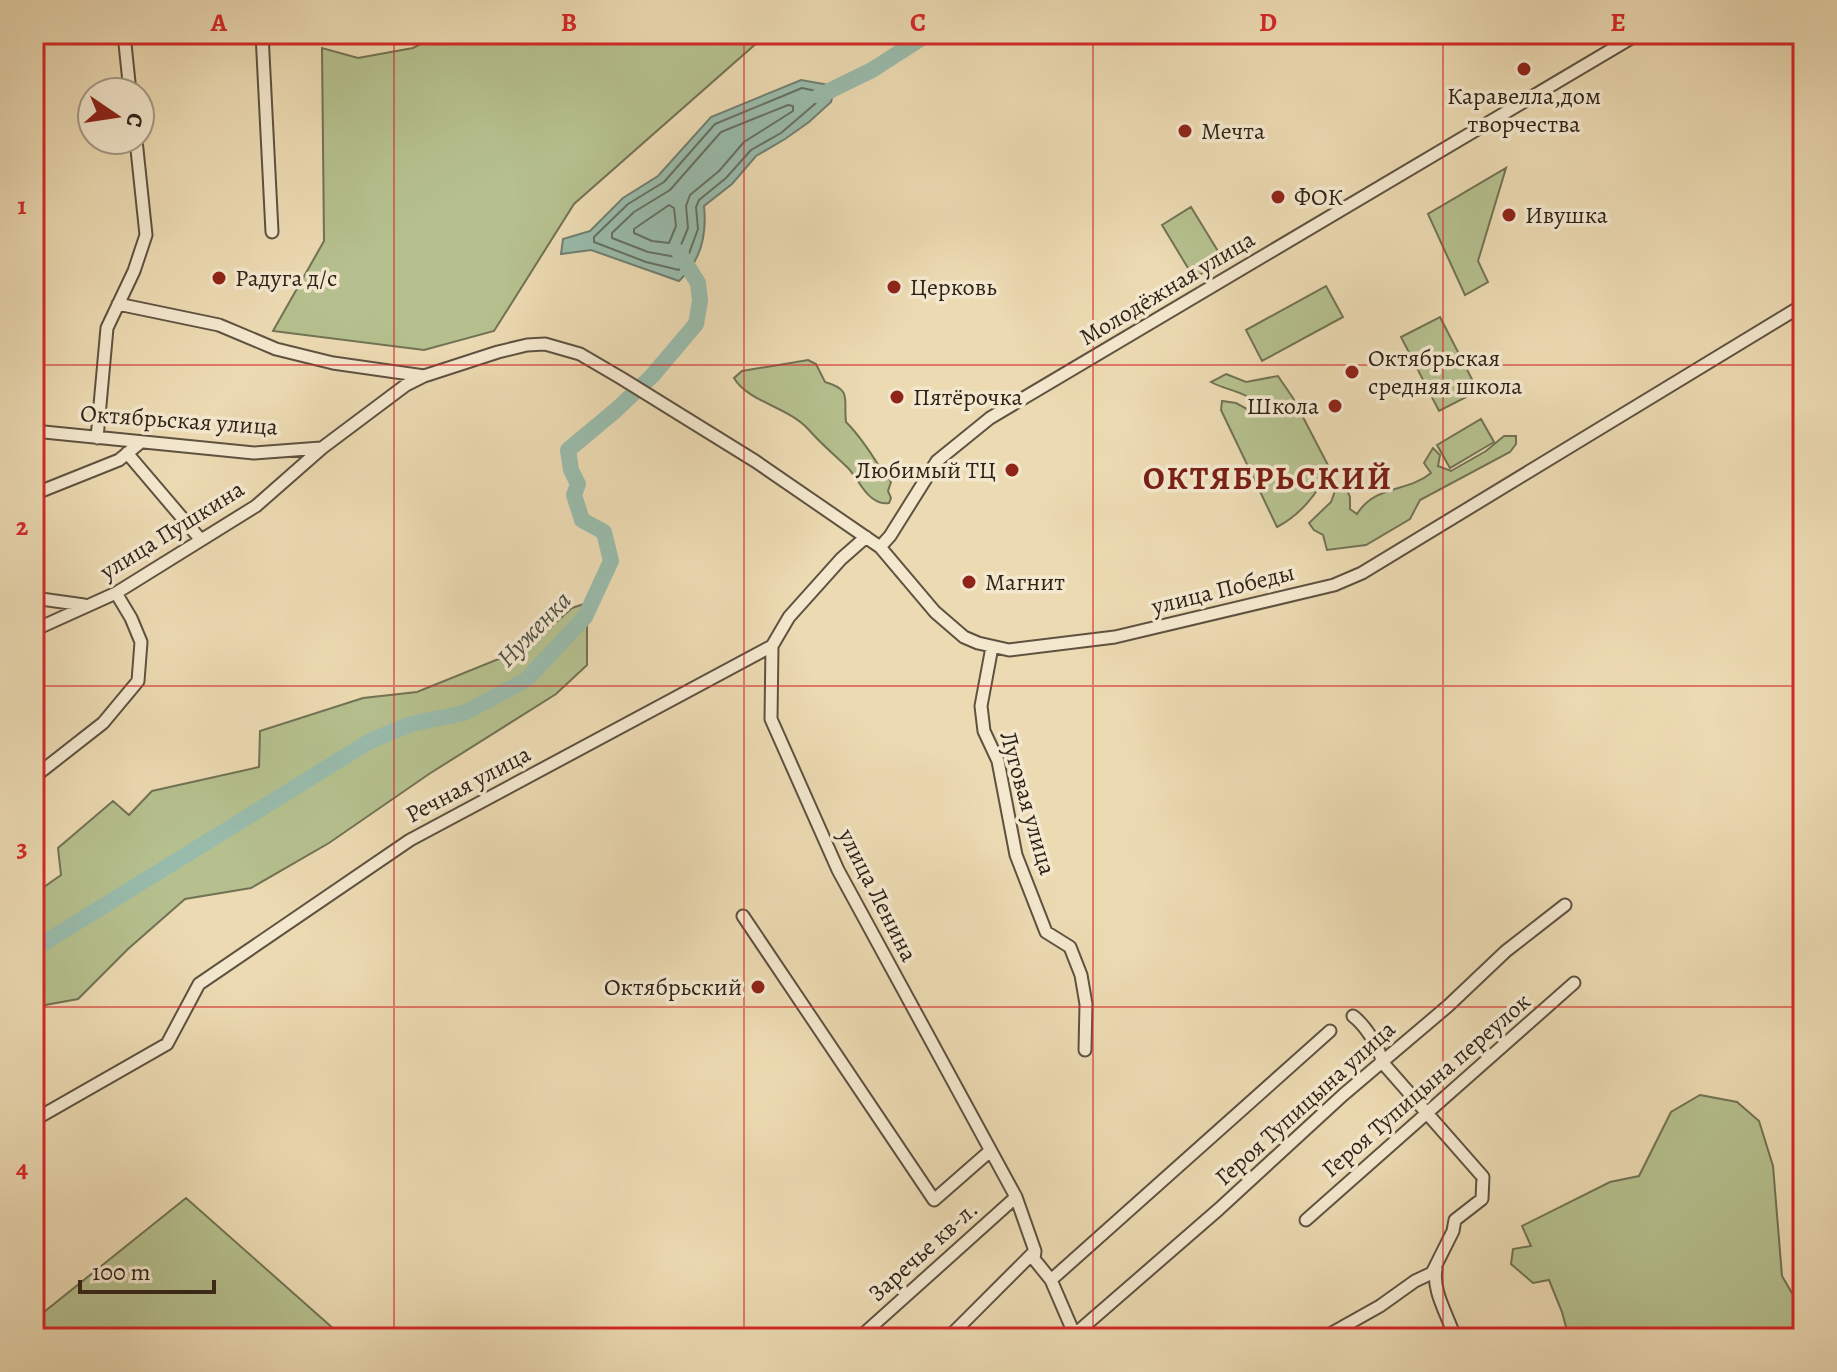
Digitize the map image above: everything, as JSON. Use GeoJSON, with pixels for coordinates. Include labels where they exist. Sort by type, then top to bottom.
{"type":"FeatureCollection","features":[{"type":"Feature","properties":{"kind":"street"},"geometry":{"type":"LineString","coordinates":[[124,34],[128,76]]}},
{"type":"Feature","properties":{"kind":"street"},"geometry":{"type":"LineString","coordinates":[[262,34],[272,232]]}},
{"type":"Feature","properties":{"kind":"street","name":"Молодёжная улица"},"geometry":{"type":"LineString","coordinates":[[880,547],[937,461],[990,418],[1638,34]]}},
{"type":"Feature","properties":{"kind":"street"},"geometry":{"type":"LineString","coordinates":[[97,438],[107,328],[146,235],[138,156]]}},
{"type":"Feature","properties":{"kind":"street"},"geometry":{"type":"LineString","coordinates":[[118,304],[219,325],[276,349],[333,363],[424,376]]}},
{"type":"Feature","properties":{"kind":"street","name":"улица Победы"},"geometry":{"type":"LineString","coordinates":[[424,376],[527,345],[545,344],[580,354],[662,403],[880,547],[948,625],[964,637],[992,647],[1031,649],[1115,637],[1334,585],[1362,573],[1803,305]]}},
{"type":"Feature","properties":{"kind":"street","name":"улица Пушкина"},"geometry":{"type":"LineString","coordinates":[[34,630],[116,593],[256,506],[322,448],[406,385],[424,376]]}},
{"type":"Feature","properties":{"kind":"street","name":"Октябрьская улица"},"geometry":{"type":"LineString","coordinates":[[34,431],[254,453],[322,448]]}},
{"type":"Feature","properties":{"kind":"street"},"geometry":{"type":"LineString","coordinates":[[34,494],[119,460],[141,442]]}},
{"type":"Feature","properties":{"kind":"street"},"geometry":{"type":"LineString","coordinates":[[127,453],[201,540]]}},
{"type":"Feature","properties":{"kind":"street"},"geometry":{"type":"LineString","coordinates":[[772,646],[789,617],[841,559],[866,537]]}},
{"type":"Feature","properties":{"kind":"street"},"geometry":{"type":"LineString","coordinates":[[34,777],[103,723],[138,681],[141,642],[116,593]]}},
{"type":"Feature","properties":{"kind":"street"},"geometry":{"type":"LineString","coordinates":[[34,598],[85,606]]}},
{"type":"Feature","properties":{"kind":"street","name":"Речная улица"},"geometry":{"type":"LineString","coordinates":[[34,1120],[167,1044],[199,984],[410,840],[772,646]]}},
{"type":"Feature","properties":{"kind":"street","name":"улица Ленина"},"geometry":{"type":"LineString","coordinates":[[772,646],[771,719],[838,870],[1016,1197],[1035,1251],[1034,1259],[1051,1280],[1075,1337]]}},
{"type":"Feature","properties":{"kind":"street","name":"Луговая улица"},"geometry":{"type":"LineString","coordinates":[[992,647],[981,706],[984,731],[998,761],[1016,855],[1046,932],[1070,947],[1081,975],[1086,1004],[1085,1050]]}},
{"type":"Feature","properties":{"kind":"street","name":"Героя Тупицына улица"},"geometry":{"type":"LineString","coordinates":[[1075,1337],[1506,951],[1565,905]]}},
{"type":"Feature","properties":{"kind":"street"},"geometry":{"type":"LineString","coordinates":[[743,916],[934,1200],[990,1151]]}},
{"type":"Feature","properties":{"kind":"street","name":"Героя Тупицына переулок"},"geometry":{"type":"LineString","coordinates":[[1306,1220],[1574,983]]}},
{"type":"Feature","properties":{"kind":"street"},"geometry":{"type":"LineString","coordinates":[[1353,1016],[1361,1022],[1382,1062],[1483,1177],[1482,1199],[1455,1220],[1436,1268],[1434,1284],[1455,1338]]}},
{"type":"Feature","properties":{"kind":"street","name":"Героя Тупицына улица"},"geometry":{"type":"LineString","coordinates":[[1051,1280],[1330,1031]]}},
{"type":"Feature","properties":{"kind":"street","name":"Заречье кв-л."},"geometry":{"type":"LineString","coordinates":[[859,1338],[1016,1197]]}},
{"type":"Feature","properties":{"kind":"street"},"geometry":{"type":"LineString","coordinates":[[948,1338],[1035,1251]]}},
{"type":"Feature","properties":{"kind":"street"},"geometry":{"type":"LineString","coordinates":[[1323,1338],[1395,1298],[1436,1268]]}},
{"type":"Feature","properties":{"kind":"green space"},"geometry":{"type":"Polygon","coordinates":[[[439,34],[767,34],[574,204],[494,331],[424,350],[273,331],[324,241],[322,48],[358,58],[413,48],[439,34]]]}},
{"type":"Feature","properties":{"kind":"green space"},"geometry":{"type":"Polygon","coordinates":[[[1506,168],[1478,261],[1488,282],[1465,295],[1428,214],[1506,168]]]}},
{"type":"Feature","properties":{"kind":"green space"},"geometry":{"type":"Polygon","coordinates":[[[1191,207],[1224,261],[1194,278],[1162,225],[1191,207]]]}},
{"type":"Feature","properties":{"kind":"green space"},"geometry":{"type":"Polygon","coordinates":[[[1326,286],[1343,317],[1262,361],[1246,330],[1326,286]]]}},
{"type":"Feature","properties":{"kind":"green space"},"geometry":{"type":"Polygon","coordinates":[[[1440,317],[1478,391],[1439,411],[1401,337],[1440,317]]]}},
{"type":"Feature","properties":{"kind":"green space"},"geometry":{"type":"Polygon","coordinates":[[[808,360],[816,364],[825,382],[843,392],[846,422],[891,482],[889,503],[878,502],[869,495],[849,469],[801,422],[749,393],[734,378],[742,371],[808,360]]]}},
{"type":"Feature","properties":{"kind":"green space"},"geometry":{"type":"Polygon","coordinates":[[[1226,374],[1246,382],[1278,376],[1330,469],[1308,502],[1277,527],[1221,410],[1222,401],[1236,403],[1258,415],[1262,412],[1246,396],[1211,382],[1226,374]]]}},
{"type":"Feature","properties":{"kind":"green space"},"geometry":{"type":"Polygon","coordinates":[[[1481,419],[1494,442],[1450,468],[1437,445],[1481,419]]]}},
{"type":"Feature","properties":{"kind":"green space"},"geometry":{"type":"Polygon","coordinates":[[[1504,436],[1516,436],[1516,444],[1510,452],[1420,500],[1410,519],[1366,545],[1327,550],[1323,535],[1309,523],[1331,502],[1335,491],[1345,485],[1350,497],[1350,509],[1357,514],[1365,504],[1382,493],[1412,484],[1431,473],[1424,463],[1433,448],[1440,455],[1438,466],[1451,471],[1486,451],[1504,436]]]}},
{"type":"Feature","properties":{"kind":"green space"},"geometry":{"type":"Polygon","coordinates":[[[587,603],[587,665],[556,694],[429,774],[329,843],[251,888],[185,899],[78,999],[34,1007],[34,894],[61,875],[58,848],[113,801],[129,815],[152,791],[259,767],[260,731],[363,698],[417,692],[528,647],[572,608],[587,603]]]}},
{"type":"Feature","properties":{"kind":"green space"},"geometry":{"type":"Polygon","coordinates":[[[1700,1095],[1737,1102],[1759,1121],[1773,1166],[1782,1276],[1803,1312],[1803,1338],[1569,1338],[1549,1280],[1533,1283],[1511,1264],[1513,1249],[1531,1246],[1522,1226],[1610,1182],[1639,1176],[1671,1112],[1700,1095]]]}},
{"type":"Feature","properties":{"kind":"green space"},"geometry":{"type":"Polygon","coordinates":[[[186,1198],[344,1338],[34,1338],[34,1320],[186,1198]]]}},
{"type":"Feature","properties":{"kind":"water"},"geometry":{"type":"Polygon","coordinates":[[[801,80],[835,86],[831,102],[809,122],[756,156],[732,184],[704,206],[701,246],[693,265],[679,281],[591,250],[561,254],[563,239],[590,231],[623,198],[658,176],[711,117],[801,80]]]}},
{"type":"Feature","properties":{"kind":"waterway","name":"Нуженка"},"geometry":{"type":"LineString","coordinates":[[819,96],[872,70],[928,34]]}},
{"type":"Feature","properties":{"kind":"waterway","name":"Нуженка"},"geometry":{"type":"LineString","coordinates":[[34,949],[370,741],[411,724],[464,713],[526,680],[585,617],[611,561],[604,532],[582,520],[574,495],[578,484],[571,470],[568,450],[652,376],[696,324],[700,301],[698,283],[679,252]]}},
{"type":"Feature","properties":{"kind":"place","name":"Каравелла,дом творчества"},"geometry":{"type":"Point","coordinates":[1524,69]}},
{"type":"Feature","properties":{"kind":"place","name":"Мечта"},"geometry":{"type":"Point","coordinates":[1185,131]}},
{"type":"Feature","properties":{"kind":"place","name":"ФОК"},"geometry":{"type":"Point","coordinates":[1278,197]}},
{"type":"Feature","properties":{"kind":"place","name":"Ивушка"},"geometry":{"type":"Point","coordinates":[1509,215]}},
{"type":"Feature","properties":{"kind":"place","name":"Радуга д/с"},"geometry":{"type":"Point","coordinates":[219,278]}},
{"type":"Feature","properties":{"kind":"place","name":"Церковь"},"geometry":{"type":"Point","coordinates":[894,287]}},
{"type":"Feature","properties":{"kind":"place","name":"Октябрьская средняя школа"},"geometry":{"type":"Point","coordinates":[1352,372]}},
{"type":"Feature","properties":{"kind":"place","name":"Пятёрочка"},"geometry":{"type":"Point","coordinates":[897,397]}},
{"type":"Feature","properties":{"kind":"place","name":"Школа"},"geometry":{"type":"Point","coordinates":[1335,406]}},
{"type":"Feature","properties":{"kind":"place","name":"Любимый ТЦ"},"geometry":{"type":"Point","coordinates":[1012,470]}},
{"type":"Feature","properties":{"kind":"place","name":"Магнит"},"geometry":{"type":"Point","coordinates":[969,582]}},
{"type":"Feature","properties":{"kind":"place","name":"Октябрьский"},"geometry":{"type":"Point","coordinates":[758,987]}},
{"type":"Feature","properties":{"kind":"district","name":"ОКТЯБРЬСКИЙ"},"geometry":{"type":"Point","coordinates":[1268,478]}}]}
